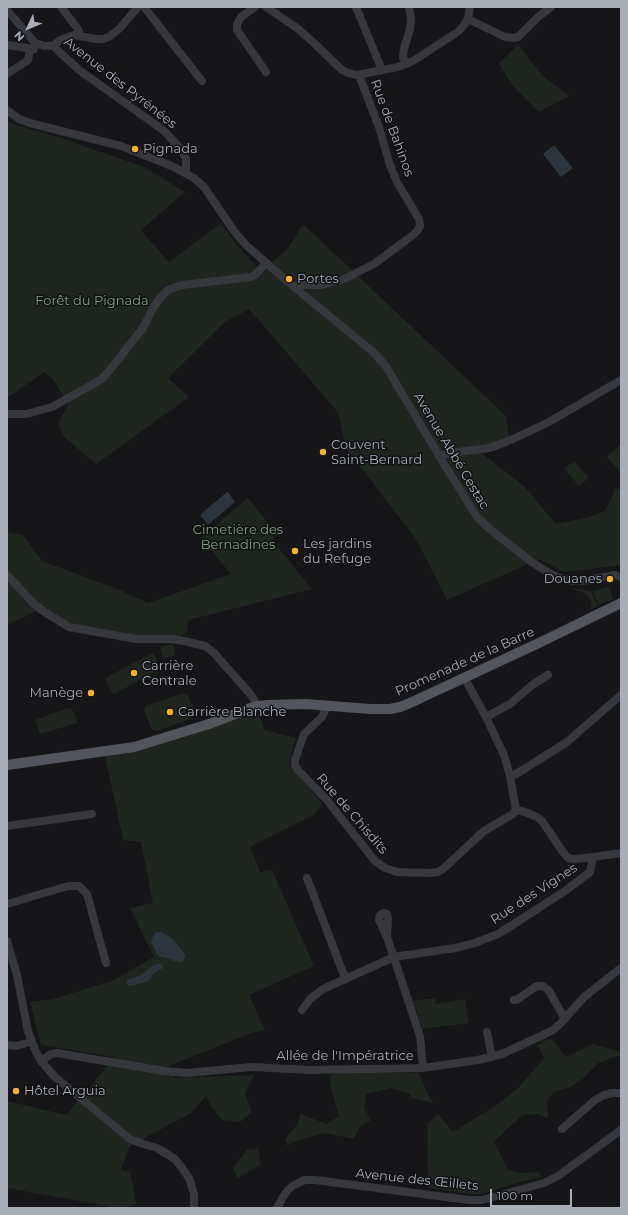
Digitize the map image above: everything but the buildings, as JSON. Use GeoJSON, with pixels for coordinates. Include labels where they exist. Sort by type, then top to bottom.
{"type":"FeatureCollection","features":[{"type":"Feature","properties":{"kind":"main road","name":"Promenade de la Barre"},"geometry":{"type":"LineString","coordinates":[[7,764],[134,747],[209,724],[256,706],[306,704],[370,709],[390,709],[400,707],[541,642],[621,603]]}},
{"type":"Feature","properties":{"kind":"street"},"geometry":{"type":"LineString","coordinates":[[61,7],[78,29],[80,36]]}},
{"type":"Feature","properties":{"kind":"street"},"geometry":{"type":"LineString","coordinates":[[53,46],[60,40],[74,35],[96,39],[109,37],[120,29],[138,7]]}},
{"type":"Feature","properties":{"kind":"street"},"geometry":{"type":"LineString","coordinates":[[144,7],[202,81]]}},
{"type":"Feature","properties":{"kind":"street"},"geometry":{"type":"LineString","coordinates":[[255,7],[241,17],[237,25],[237,30],[266,72]]}},
{"type":"Feature","properties":{"kind":"street"},"geometry":{"type":"LineString","coordinates":[[266,7],[297,28],[342,70],[360,75]]}},
{"type":"Feature","properties":{"kind":"street"},"geometry":{"type":"LineString","coordinates":[[356,7],[382,70]]}},
{"type":"Feature","properties":{"kind":"street"},"geometry":{"type":"LineString","coordinates":[[406,64],[403,57],[410,29],[411,18],[409,7]]}},
{"type":"Feature","properties":{"kind":"street"},"geometry":{"type":"LineString","coordinates":[[470,7],[468,19],[505,37],[514,38],[518,37],[538,17],[551,7]]}},
{"type":"Feature","properties":{"kind":"street"},"geometry":{"type":"LineString","coordinates":[[7,10],[30,39],[39,45],[33,49],[7,45]]}},
{"type":"Feature","properties":{"kind":"street","name":"Rue de Bahinos"},"geometry":{"type":"LineString","coordinates":[[295,288],[300,285],[323,285],[344,279],[374,264],[418,230],[420,226],[419,219],[397,182],[390,165],[379,127],[360,75],[413,61],[459,31],[468,19]]}},
{"type":"Feature","properties":{"kind":"street","name":"Avenue des Pyrénées"},"geometry":{"type":"LineString","coordinates":[[39,45],[53,46],[79,70],[163,130],[180,148],[184,155],[186,160],[186,172]]}},
{"type":"Feature","properties":{"kind":"street"},"geometry":{"type":"LineString","coordinates":[[7,74],[28,60],[30,49]]}},
{"type":"Feature","properties":{"kind":"street","name":"Avenue Abbé Cestac"},"geometry":{"type":"LineString","coordinates":[[7,110],[19,119],[30,123],[121,146],[186,172],[194,178],[204,187],[246,246],[372,351],[385,365],[477,517],[529,560],[560,578],[572,581],[582,581],[615,575],[621,577]]}},
{"type":"Feature","properties":{"kind":"street"},"geometry":{"type":"LineString","coordinates":[[7,414],[27,414],[52,406],[102,379],[143,328],[160,298],[168,290],[182,285],[251,277],[255,275],[266,263]]}},
{"type":"Feature","properties":{"kind":"street"},"geometry":{"type":"LineString","coordinates":[[440,457],[450,453],[490,448],[513,439],[547,423],[621,380]]}},
{"type":"Feature","properties":{"kind":"street"},"geometry":{"type":"LineString","coordinates":[[7,576],[34,604],[69,627],[136,639],[184,640],[206,646],[252,696],[256,706]]}},
{"type":"Feature","properties":{"kind":"street"},"geometry":{"type":"LineString","coordinates":[[486,717],[510,704],[532,685],[548,675]]}},
{"type":"Feature","properties":{"kind":"street"},"geometry":{"type":"LineString","coordinates":[[464,677],[486,717],[504,756],[510,776],[514,806],[516,810],[537,817],[542,821],[568,858],[574,859],[621,853]]}},
{"type":"Feature","properties":{"kind":"street"},"geometry":{"type":"LineString","coordinates":[[510,776],[521,771],[567,742],[621,695]]}},
{"type":"Feature","properties":{"kind":"street","name":"Rue de Chisdits"},"geometry":{"type":"LineString","coordinates":[[328,706],[322,717],[304,734],[294,760],[295,765],[326,799],[375,861],[385,868],[397,872],[438,872],[484,831],[513,814],[516,810]]}},
{"type":"Feature","properties":{"kind":"street"},"geometry":{"type":"LineString","coordinates":[[7,826],[92,814]]}},
{"type":"Feature","properties":{"kind":"street","name":"Rue des Vignes"},"geometry":{"type":"LineString","coordinates":[[302,1010],[310,999],[323,989],[394,957],[455,948],[475,943],[498,934],[565,891],[590,872],[593,857]]}},
{"type":"Feature","properties":{"kind":"street"},"geometry":{"type":"LineString","coordinates":[[307,878],[345,978]]}},
{"type":"Feature","properties":{"kind":"street"},"geometry":{"type":"LineString","coordinates":[[7,904],[68,886],[79,886],[87,894],[106,963]]}},
{"type":"Feature","properties":{"kind":"street"},"geometry":{"type":"LineString","coordinates":[[387,938],[420,1036],[423,1068]]}},
{"type":"Feature","properties":{"kind":"street"},"geometry":{"type":"LineString","coordinates":[[7,941],[17,975],[31,1042],[41,1061],[55,1077],[130,1139],[157,1148],[175,1159],[189,1178],[194,1194],[194,1208]]}},
{"type":"Feature","properties":{"kind":"street","name":"Allée de l'Impératrice"},"geometry":{"type":"LineString","coordinates":[[41,1061],[51,1054],[57,1053],[164,1071],[187,1073],[251,1067],[311,1070],[423,1068],[478,1060],[502,1054],[553,1030],[565,1019],[584,997],[621,968]]}},
{"type":"Feature","properties":{"kind":"street"},"geometry":{"type":"LineString","coordinates":[[514,1000],[518,999],[535,987],[543,986],[549,991],[565,1019]]}},
{"type":"Feature","properties":{"kind":"street"},"geometry":{"type":"LineString","coordinates":[[487,1032],[492,1057]]}},
{"type":"Feature","properties":{"kind":"street"},"geometry":{"type":"LineString","coordinates":[[7,1045],[16,1046],[31,1042]]}},
{"type":"Feature","properties":{"kind":"street"},"geometry":{"type":"LineString","coordinates":[[562,1129],[595,1100],[604,1095],[621,1093]]}},
{"type":"Feature","properties":{"kind":"street","name":"Avenue des Œillets"},"geometry":{"type":"LineString","coordinates":[[277,1208],[288,1190],[294,1185],[305,1180],[315,1180],[468,1200],[482,1200],[544,1183],[558,1176],[621,1130]]}},
{"type":"Feature","properties":{"kind":"green space"},"geometry":{"type":"Polygon","coordinates":[[[518,45],[544,77],[569,96],[539,112],[512,85],[499,63],[518,45]]]}},
{"type":"Feature","properties":{"kind":"green space","name":"Forêt du Pignada"},"geometry":{"type":"Polygon","coordinates":[[[7,119],[10,123],[58,137],[144,167],[185,192],[141,230],[169,262],[221,223],[238,247],[264,273],[288,248],[303,224],[506,416],[509,439],[476,449],[524,486],[556,524],[589,517],[605,511],[616,488],[621,490],[621,565],[564,572],[539,559],[447,600],[416,539],[346,448],[338,412],[249,309],[225,322],[168,378],[189,397],[96,464],[64,437],[58,423],[68,404],[53,379],[44,372],[7,398],[7,119]]]}},
{"type":"Feature","properties":{"kind":"green space"},"geometry":{"type":"Polygon","coordinates":[[[621,444],[621,473],[607,457],[621,444]]]}},
{"type":"Feature","properties":{"kind":"green space"},"geometry":{"type":"Polygon","coordinates":[[[574,461],[589,478],[579,486],[564,469],[574,461]]]}},
{"type":"Feature","properties":{"kind":"green space","name":"Cimetière des Bernadines"},"geometry":{"type":"Polygon","coordinates":[[[248,498],[278,535],[272,540],[312,589],[188,620],[187,631],[174,644],[67,630],[36,611],[7,625],[7,532],[23,535],[42,561],[120,590],[148,603],[231,574],[201,538],[248,498]]]}},
{"type":"Feature","properties":{"kind":"green space"},"geometry":{"type":"Polygon","coordinates":[[[566,587],[591,591],[598,606],[589,610],[592,607],[591,601],[585,593],[566,587]]]}},
{"type":"Feature","properties":{"kind":"green space"},"geometry":{"type":"Polygon","coordinates":[[[609,587],[613,599],[599,605],[593,591],[609,587]]]}},
{"type":"Feature","properties":{"kind":"green space"},"geometry":{"type":"Polygon","coordinates":[[[173,644],[176,655],[163,659],[160,647],[173,644]]]}},
{"type":"Feature","properties":{"kind":"green space","name":"Carrière Centrale"},"geometry":{"type":"Polygon","coordinates":[[[153,653],[161,669],[114,694],[112,692],[105,680],[107,677],[153,653]]]}},
{"type":"Feature","properties":{"kind":"green space","name":"Carrière Blanche"},"geometry":{"type":"Polygon","coordinates":[[[183,693],[188,696],[196,714],[193,718],[157,731],[151,728],[144,709],[146,706],[183,693]]]}},
{"type":"Feature","properties":{"kind":"green space"},"geometry":{"type":"Polygon","coordinates":[[[68,708],[72,709],[77,719],[77,723],[40,734],[35,720],[68,708]]]}},
{"type":"Feature","properties":{"kind":"green space"},"geometry":{"type":"Polygon","coordinates":[[[259,711],[264,730],[296,738],[289,764],[322,803],[321,807],[312,816],[250,847],[260,872],[272,870],[314,966],[249,995],[265,1030],[248,1034],[169,1066],[175,1078],[254,1075],[245,1093],[252,1113],[240,1122],[222,1120],[213,1109],[206,1096],[191,1113],[130,1146],[121,1170],[130,1172],[136,1204],[122,1208],[107,1208],[107,1206],[7,1188],[7,1101],[66,1115],[115,1057],[41,1045],[30,1002],[53,999],[112,981],[154,957],[130,908],[153,903],[141,842],[123,840],[105,756],[201,730],[259,711]]]}},
{"type":"Feature","properties":{"kind":"green space"},"geometry":{"type":"Polygon","coordinates":[[[435,998],[436,1004],[465,999],[469,1023],[423,1029],[413,1001],[435,998]]]}},
{"type":"Feature","properties":{"kind":"green space"},"geometry":{"type":"Polygon","coordinates":[[[551,1038],[566,1057],[592,1044],[621,1052],[621,1057],[618,1056],[598,1063],[584,1078],[571,1087],[554,1092],[547,1102],[548,1118],[538,1114],[523,1115],[494,1142],[508,1170],[523,1173],[538,1172],[542,1177],[516,1183],[479,1195],[428,1188],[427,1124],[438,1114],[453,1132],[500,1103],[519,1087],[544,1058],[537,1045],[551,1038]]]}},
{"type":"Feature","properties":{"kind":"green space"},"geometry":{"type":"Polygon","coordinates":[[[344,1072],[419,1073],[433,1103],[412,1098],[410,1094],[391,1088],[366,1094],[364,1108],[371,1120],[359,1128],[354,1139],[324,1133],[293,1142],[287,1146],[285,1139],[298,1124],[300,1114],[327,1124],[339,1116],[331,1089],[330,1075],[344,1072]]]}},
{"type":"Feature","properties":{"kind":"green space"},"geometry":{"type":"Polygon","coordinates":[[[258,1148],[261,1165],[237,1178],[233,1168],[247,1150],[258,1148]]]}},
{"type":"Feature","properties":{"kind":"shaded area"},"geometry":{"type":"Polygon","coordinates":[[[554,145],[573,168],[561,177],[543,154],[554,145]]]}},
{"type":"Feature","properties":{"kind":"shaded area"},"geometry":{"type":"Polygon","coordinates":[[[227,492],[235,502],[209,524],[207,524],[201,514],[227,492]]]}},
{"type":"Feature","properties":{"kind":"shaded area"},"geometry":{"type":"Polygon","coordinates":[[[157,932],[162,932],[174,940],[185,954],[183,961],[174,961],[158,956],[151,942],[154,934],[157,932]]]}},
{"type":"Feature","properties":{"kind":"shaded area"},"geometry":{"type":"Polygon","coordinates":[[[158,963],[162,965],[163,968],[154,973],[149,981],[130,986],[127,984],[127,980],[141,975],[158,963]]]}},
{"type":"Feature","properties":{"kind":"place","name":"Pignada"},"geometry":{"type":"Point","coordinates":[135,149]}},
{"type":"Feature","properties":{"kind":"place","name":"Portes"},"geometry":{"type":"Point","coordinates":[289,279]}},
{"type":"Feature","properties":{"kind":"place","name":"Couvent Saint-Bernard"},"geometry":{"type":"Point","coordinates":[323,452]}},
{"type":"Feature","properties":{"kind":"place","name":"Les jardins du Refuge"},"geometry":{"type":"Point","coordinates":[295,551]}},
{"type":"Feature","properties":{"kind":"place","name":"Douanes"},"geometry":{"type":"Point","coordinates":[610,579]}},
{"type":"Feature","properties":{"kind":"place","name":"Carrière Centrale"},"geometry":{"type":"Point","coordinates":[134,673]}},
{"type":"Feature","properties":{"kind":"place","name":"Manège"},"geometry":{"type":"Point","coordinates":[91,693]}},
{"type":"Feature","properties":{"kind":"place","name":"Carrière Blanche"},"geometry":{"type":"Point","coordinates":[170,712]}},
{"type":"Feature","properties":{"kind":"place","name":"Hôtel Arguia"},"geometry":{"type":"Point","coordinates":[16,1091]}}]}
